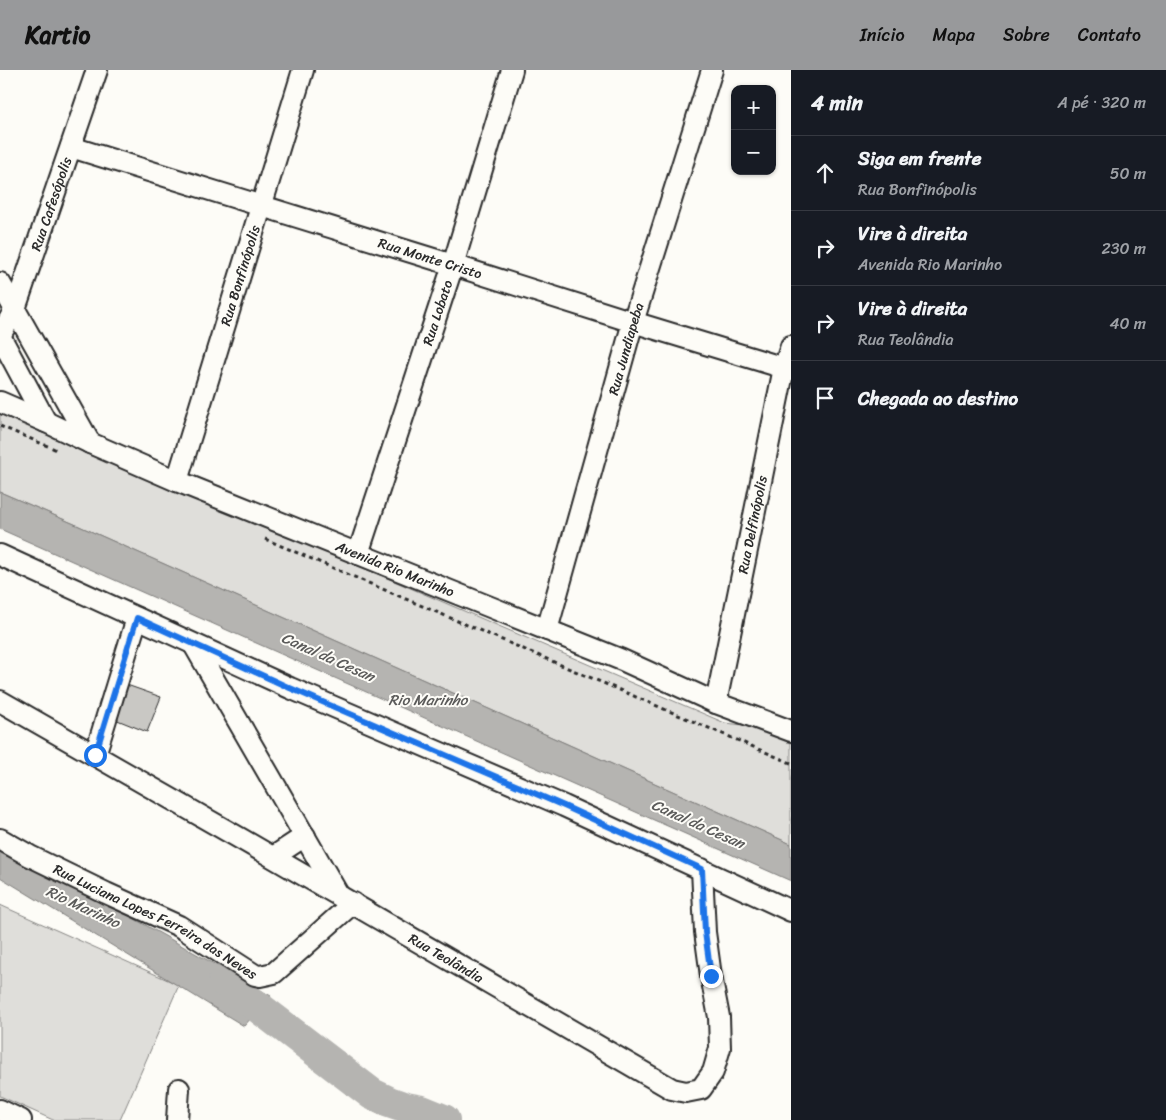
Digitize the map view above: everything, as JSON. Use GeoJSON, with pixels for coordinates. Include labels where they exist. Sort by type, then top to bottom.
{"type":"FeatureCollection","features":[{"type":"Feature","properties":{"kind":"street","name":"Rua Cafesópolis"},"geometry":{"type":"LineString","coordinates":[[0,336],[15,309],[97,70]]}},
{"type":"Feature","properties":{"kind":"street","name":"Rua Bonfinópolis"},"geometry":{"type":"LineString","coordinates":[[177,481],[302,70]]}},
{"type":"Feature","properties":{"kind":"street","name":"Rua Lobato"},"geometry":{"type":"LineString","coordinates":[[358,554],[453,265],[512,70]]}},
{"type":"Feature","properties":{"kind":"street","name":"Rua Jundiapeba"},"geometry":{"type":"LineString","coordinates":[[547,630],[633,322],[712,70]]}},
{"type":"Feature","properties":{"kind":"street","name":"Rua Monte Cristo"},"geometry":{"type":"LineString","coordinates":[[71,147],[788,369]]}},
{"type":"Feature","properties":{"kind":"street"},"geometry":{"type":"LineString","coordinates":[[0,283],[90,443]]}},
{"type":"Feature","properties":{"kind":"street"},"geometry":{"type":"LineString","coordinates":[[0,336],[46,422]]}},
{"type":"Feature","properties":{"kind":"street","name":"Rua Delfinópolis"},"geometry":{"type":"LineString","coordinates":[[716,702],[788,369],[791,346]]}},
{"type":"Feature","properties":{"kind":"street","name":"Avenida Rio Marinho"},"geometry":{"type":"LineString","coordinates":[[0,402],[177,481],[622,660],[716,702],[791,731]]}},
{"type":"Feature","properties":{"kind":"street"},"geometry":{"type":"LineString","coordinates":[[0,555],[299,692],[564,806],[791,911]]}},
{"type":"Feature","properties":{"kind":"street"},"geometry":{"type":"LineString","coordinates":[[95,755],[137,618]]}},
{"type":"Feature","properties":{"kind":"street"},"geometry":{"type":"LineString","coordinates":[[194,645],[305,836],[346,899]]}},
{"type":"Feature","properties":{"kind":"street","name":"Rua Teolândia"},"geometry":{"type":"LineString","coordinates":[[0,700],[672,1089],[686,1092],[701,1089],[714,1072],[720,1048],[718,1017],[705,932],[702,869]]}},
{"type":"Feature","properties":{"kind":"street"},"geometry":{"type":"LineString","coordinates":[[273,857],[305,836]]}},
{"type":"Feature","properties":{"kind":"street","name":"Rua Luciana Lopes Ferreira das Neves"},"geometry":{"type":"LineString","coordinates":[[0,838],[30,856],[179,926],[255,975],[260,976],[274,973],[346,899]]}},
{"type":"Feature","properties":{"kind":"street"},"geometry":{"type":"LineString","coordinates":[[177,1120],[179,1089]]}},
{"type":"Feature","properties":{"kind":"street"},"geometry":{"type":"LineString","coordinates":[[0,1110],[21,1120]]}},
{"type":"Feature","properties":{"kind":"path"},"geometry":{"type":"LineString","coordinates":[[0,426],[64,453]]}},
{"type":"Feature","properties":{"kind":"path"},"geometry":{"type":"LineString","coordinates":[[258,536],[791,763]]}},
{"type":"Feature","properties":{"kind":"shaded area"},"geometry":{"type":"Polygon","coordinates":[[[0,412],[725,723],[762,727],[791,740],[791,844],[0,492],[0,412]]]}},
{"type":"Feature","properties":{"kind":"shaded area"},"geometry":{"type":"Polygon","coordinates":[[[0,905],[179,985],[120,1120],[53,1120],[0,1096],[0,905]]]}},
{"type":"Feature","properties":{"kind":"water","name":"Rio Marinho"},"geometry":{"type":"Polygon","coordinates":[[[0,492],[791,844],[791,881],[0,529],[0,492]]]}},
{"type":"Feature","properties":{"kind":"water"},"geometry":{"type":"Polygon","coordinates":[[[0,843],[271,996],[244,1026],[0,877],[0,843]]]}},
{"type":"Feature","properties":{"kind":"building"},"geometry":{"type":"Polygon","coordinates":[[[124,684],[161,697],[147,732],[110,717],[124,684]]]}},
{"type":"Feature","properties":{"kind":"waterway","name":"Rio Marinho"},"geometry":{"type":"LineString","coordinates":[[224,981],[372,1094],[389,1102],[422,1111],[444,1120]]}},
{"type":"Feature","properties":{"kind":"route"},"geometry":{"type":"LineString","coordinates":[[95,755],[137,618],[290,688],[564,806],[702,869],[705,932],[711,976]]}},
{"type":"Feature","properties":{"kind":"water label","name":"Canal da Cesan"},"geometry":{"type":"Point","coordinates":[328,657]}},
{"type":"Feature","properties":{"kind":"water label","name":"Canal da Cesan"},"geometry":{"type":"Point","coordinates":[698,824]}}]}
